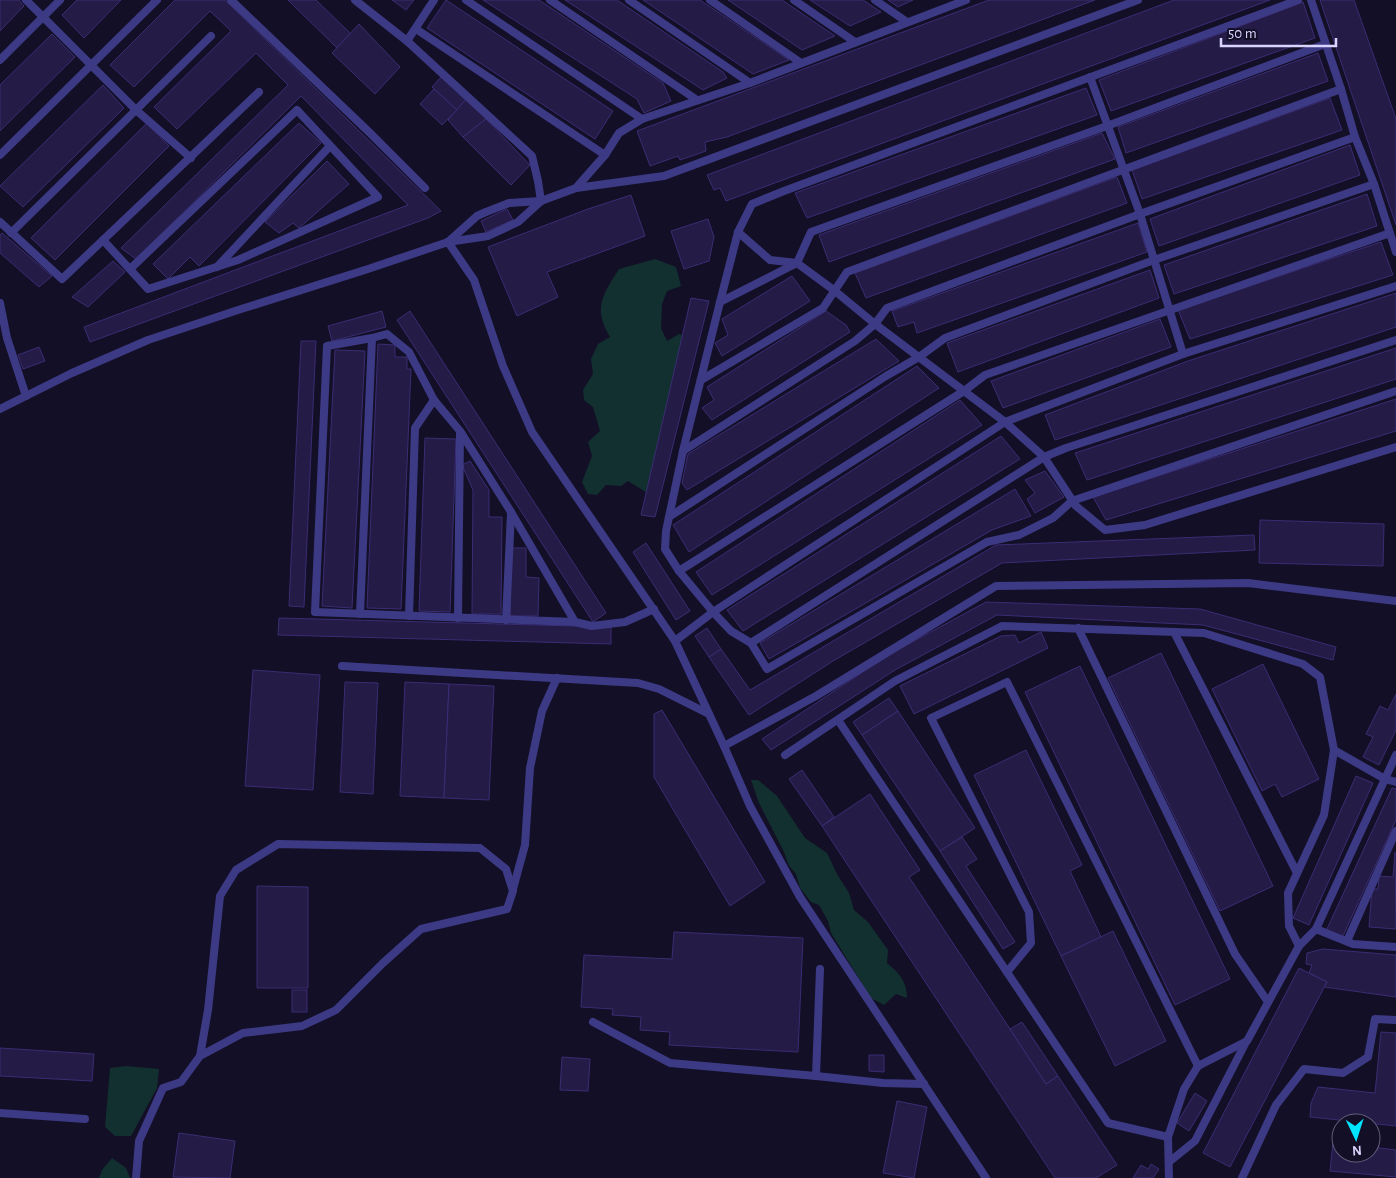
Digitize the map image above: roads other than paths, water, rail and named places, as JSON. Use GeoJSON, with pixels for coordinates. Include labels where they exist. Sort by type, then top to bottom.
{"type":"FeatureCollection","features":[{"type":"Feature","properties":{"kind":"lane"},"geometry":{"type":"LineString","coordinates":[[26,0],[90,66],[136,110],[191,158]]}},
{"type":"Feature","properties":{"kind":"lane"},"geometry":{"type":"LineString","coordinates":[[0,60],[60,0]]}},
{"type":"Feature","properties":{"kind":"lane"},"geometry":{"type":"LineString","coordinates":[[0,155],[157,0]]}},
{"type":"Feature","properties":{"kind":"lane"},"geometry":{"type":"LineString","coordinates":[[231,0],[425,188]]}},
{"type":"Feature","properties":{"kind":"lane"},"geometry":{"type":"LineString","coordinates":[[356,0],[407,41],[532,156],[541,201]]}},
{"type":"Feature","properties":{"kind":"lane"},"geometry":{"type":"LineString","coordinates":[[407,41],[434,0]]}},
{"type":"Feature","properties":{"kind":"lane"},"geometry":{"type":"LineString","coordinates":[[466,0],[642,119]]}},
{"type":"Feature","properties":{"kind":"lane"},"geometry":{"type":"LineString","coordinates":[[550,0],[697,100]]}},
{"type":"Feature","properties":{"kind":"lane"},"geometry":{"type":"LineString","coordinates":[[629,0],[750,83]]}},
{"type":"Feature","properties":{"kind":"lane"},"geometry":{"type":"LineString","coordinates":[[710,0],[802,63]]}},
{"type":"Feature","properties":{"kind":"lane"},"geometry":{"type":"LineString","coordinates":[[794,0],[855,42]]}},
{"type":"Feature","properties":{"kind":"lane"},"geometry":{"type":"LineString","coordinates":[[875,0],[907,22]]}},
{"type":"Feature","properties":{"kind":"lane"},"geometry":{"type":"LineString","coordinates":[[448,242],[477,216],[509,203],[541,201],[576,188],[664,176],[1138,0]]}},
{"type":"Feature","properties":{"kind":"lane"},"geometry":{"type":"LineString","coordinates":[[1298,0],[752,204],[738,232],[720,302],[683,451],[666,531],[665,549],[679,571],[713,612],[731,631],[751,643],[767,668],[987,542],[1019,535],[1053,518],[1072,501],[1396,391]]}},
{"type":"Feature","properties":{"kind":"lane"},"geometry":{"type":"LineString","coordinates":[[1311,0],[1396,252]]}},
{"type":"Feature","properties":{"kind":"lane"},"geometry":{"type":"LineString","coordinates":[[576,188],[605,155],[619,133],[642,119],[750,83],[961,1]]}},
{"type":"Feature","properties":{"kind":"lane"},"geometry":{"type":"LineString","coordinates":[[416,29],[605,155]]}},
{"type":"Feature","properties":{"kind":"lane"},"geometry":{"type":"LineString","coordinates":[[11,233],[211,36]]}},
{"type":"Feature","properties":{"kind":"lane"},"geometry":{"type":"LineString","coordinates":[[720,302],[797,263],[811,232],[1107,126],[1325,44]]}},
{"type":"Feature","properties":{"kind":"lane"},"geometry":{"type":"LineString","coordinates":[[1090,77],[1140,214],[1183,354]]}},
{"type":"Feature","properties":{"kind":"lane"},"geometry":{"type":"LineString","coordinates":[[702,380],[823,308],[847,272],[1341,89]]}},
{"type":"Feature","properties":{"kind":"lane"},"geometry":{"type":"LineString","coordinates":[[0,222],[62,279],[259,92]]}},
{"type":"Feature","properties":{"kind":"lane"},"geometry":{"type":"LineString","coordinates":[[103,240],[148,289],[238,260],[378,197],[297,110],[130,269]]}},
{"type":"Feature","properties":{"kind":"lane"},"geometry":{"type":"LineString","coordinates":[[683,451],[855,341],[875,324],[888,308],[1140,214],[1356,137]]}},
{"type":"Feature","properties":{"kind":"lane"},"geometry":{"type":"LineString","coordinates":[[217,267],[330,146]]}},
{"type":"Feature","properties":{"kind":"lane"},"geometry":{"type":"LineString","coordinates":[[669,516],[886,376],[919,357],[945,338],[1154,260],[1374,184]]}},
{"type":"Feature","properties":{"kind":"lane"},"geometry":{"type":"LineString","coordinates":[[0,408],[72,373],[148,340],[448,242],[488,236],[518,222],[541,201]]}},
{"type":"Feature","properties":{"kind":"lane"},"geometry":{"type":"LineString","coordinates":[[738,232],[770,260],[797,263],[1005,422],[1044,457],[1076,506],[1105,530],[1146,525],[1396,448]]}},
{"type":"Feature","properties":{"kind":"lane"},"geometry":{"type":"LineString","coordinates":[[679,571],[964,391],[984,375],[1390,233]]}},
{"type":"Feature","properties":{"kind":"lane"},"geometry":{"type":"LineString","coordinates":[[448,242],[474,280],[503,366],[532,432],[675,641],[750,806],[800,897],[986,1178]]}},
{"type":"Feature","properties":{"kind":"lane"},"geometry":{"type":"LineString","coordinates":[[675,641],[713,612],[1005,422],[1183,354],[1396,286]]}},
{"type":"Feature","properties":{"kind":"lane"},"geometry":{"type":"LineString","coordinates":[[0,304],[3,339],[26,396]]}},
{"type":"Feature","properties":{"kind":"lane"},"geometry":{"type":"LineString","coordinates":[[575,622],[511,512],[460,432],[434,400],[409,352],[387,334],[327,346],[315,612],[575,622],[592,626],[625,622],[654,609]]}},
{"type":"Feature","properties":{"kind":"lane"},"geometry":{"type":"LineString","coordinates":[[360,614],[372,338]]}},
{"type":"Feature","properties":{"kind":"lane"},"geometry":{"type":"LineString","coordinates":[[751,643],[1044,457],[1396,340]]}},
{"type":"Feature","properties":{"kind":"lane"},"geometry":{"type":"LineString","coordinates":[[409,616],[414,428],[434,400]]}},
{"type":"Feature","properties":{"kind":"lane"},"geometry":{"type":"LineString","coordinates":[[458,618],[460,432]]}},
{"type":"Feature","properties":{"kind":"lane"},"geometry":{"type":"LineString","coordinates":[[506,620],[511,512]]}},
{"type":"Feature","properties":{"kind":"lane"},"geometry":{"type":"LineString","coordinates":[[724,746],[816,696],[996,586],[1248,583],[1396,601]]}},
{"type":"Feature","properties":{"kind":"lane"},"geometry":{"type":"LineString","coordinates":[[785,755],[895,681],[1002,626],[1204,633],[1303,664],[1320,677],[1334,750],[1324,815],[1288,893],[1289,926],[1300,946]]}},
{"type":"Feature","properties":{"kind":"lane"},"geometry":{"type":"LineString","coordinates":[[1078,628],[1235,954],[1268,1002]]}},
{"type":"Feature","properties":{"kind":"lane"},"geometry":{"type":"LineString","coordinates":[[1174,632],[1297,873]]}},
{"type":"Feature","properties":{"kind":"lane"},"geometry":{"type":"LineString","coordinates":[[342,666],[638,683],[659,689],[709,714]]}},
{"type":"Feature","properties":{"kind":"lane"},"geometry":{"type":"LineString","coordinates":[[136,1178],[139,1141],[164,1088],[181,1082],[200,1056],[243,1033],[302,1026],[336,1010],[421,930],[508,909],[524,845],[530,768],[542,711],[557,678]]}},
{"type":"Feature","properties":{"kind":"lane"},"geometry":{"type":"LineString","coordinates":[[1007,972],[1031,943],[1029,912],[930,718],[1007,682],[1198,1066]]}},
{"type":"Feature","properties":{"kind":"lane"},"geometry":{"type":"LineString","coordinates":[[838,720],[1108,1123],[1168,1137]]}},
{"type":"Feature","properties":{"kind":"lane"},"geometry":{"type":"LineString","coordinates":[[1334,750],[1385,779],[1396,782]]}},
{"type":"Feature","properties":{"kind":"lane"},"geometry":{"type":"LineString","coordinates":[[1168,1162],[1195,1141],[1268,1002],[1300,946],[1316,929],[1396,755]]}},
{"type":"Feature","properties":{"kind":"lane"},"geometry":{"type":"LineString","coordinates":[[1347,941],[1396,831]]}},
{"type":"Feature","properties":{"kind":"lane"},"geometry":{"type":"LineString","coordinates":[[200,1056],[208,1010],[220,896],[236,870],[278,844],[480,848],[506,869],[513,891]]}},
{"type":"Feature","properties":{"kind":"lane"},"geometry":{"type":"LineString","coordinates":[[1316,929],[1353,944],[1396,947]]}},
{"type":"Feature","properties":{"kind":"lane"},"geometry":{"type":"LineString","coordinates":[[816,1076],[820,969]]}},
{"type":"Feature","properties":{"kind":"lane"},"geometry":{"type":"LineString","coordinates":[[1242,1178],[1276,1105],[1304,1069],[1343,1073],[1368,1057],[1375,1019],[1396,1020]]}},
{"type":"Feature","properties":{"kind":"lane"},"geometry":{"type":"LineString","coordinates":[[593,1022],[670,1063],[883,1083],[924,1084]]}},
{"type":"Feature","properties":{"kind":"lane"},"geometry":{"type":"LineString","coordinates":[[1168,1178],[1168,1137],[1184,1089],[1198,1066],[1246,1042]]}},
{"type":"Feature","properties":{"kind":"lane"},"geometry":{"type":"LineString","coordinates":[[0,1113],[85,1119]]}}]}
